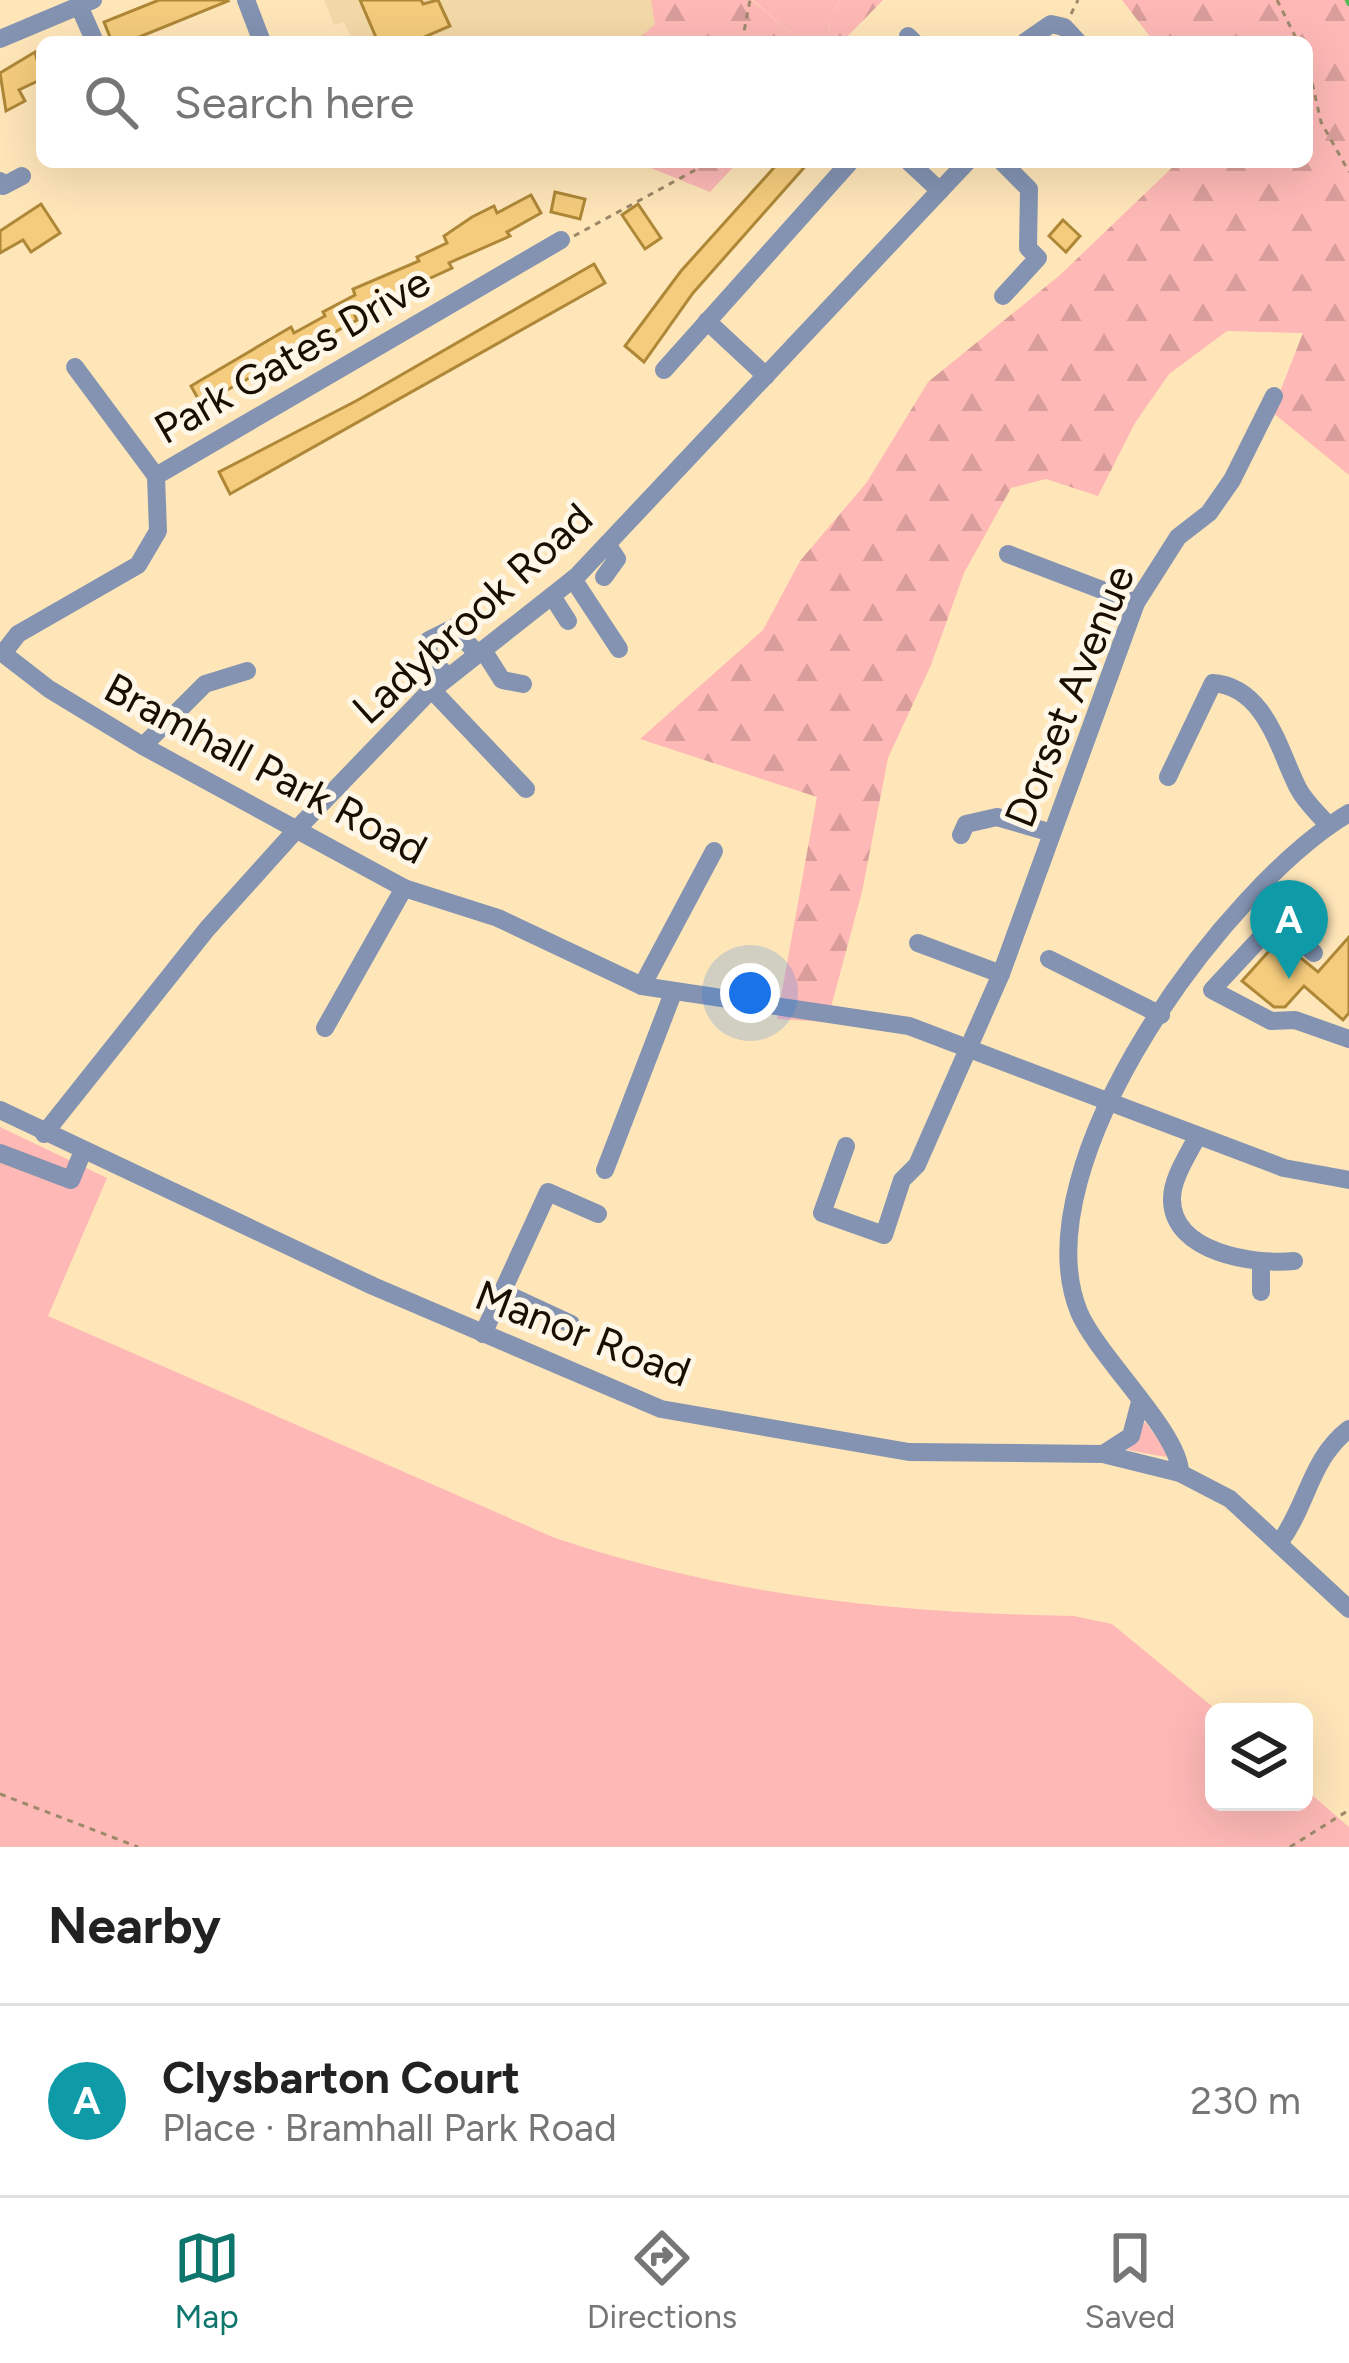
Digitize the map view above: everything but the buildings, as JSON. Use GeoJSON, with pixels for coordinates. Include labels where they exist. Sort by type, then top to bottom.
{"type":"FeatureCollection","features":[{"type":"Feature","properties":{"kind":"street"},"geometry":{"type":"LineString","coordinates":[[245,0],[260,36]]}},
{"type":"Feature","properties":{"kind":"street"},"geometry":{"type":"LineString","coordinates":[[0,39],[86,3],[93,36]]}},
{"type":"Feature","properties":{"kind":"street"},"geometry":{"type":"LineString","coordinates":[[1034,36],[1051,24],[1064,27],[1072,36]]}},
{"type":"Feature","properties":{"kind":"street"},"geometry":{"type":"LineString","coordinates":[[664,370],[845,168]]}},
{"type":"Feature","properties":{"kind":"street"},"geometry":{"type":"LineString","coordinates":[[915,168],[940,191]]}},
{"type":"Feature","properties":{"kind":"street","name":"Ladybrook Road"},"geometry":{"type":"LineString","coordinates":[[44,1134],[207,929],[297,829],[440,684],[573,579],[961,168]]}},
{"type":"Feature","properties":{"kind":"street"},"geometry":{"type":"LineString","coordinates":[[1003,296],[1038,258],[1028,248],[1030,189],[1008,168]]}},
{"type":"Feature","properties":{"kind":"street"},"geometry":{"type":"LineString","coordinates":[[0,181],[3,186],[22,176]]}},
{"type":"Feature","properties":{"kind":"street","name":"Park Gates Drive"},"geometry":{"type":"LineString","coordinates":[[2,651],[18,634],[138,565],[158,531],[156,476],[561,240]]}},
{"type":"Feature","properties":{"kind":"street"},"geometry":{"type":"LineString","coordinates":[[707,321],[766,376]]}},
{"type":"Feature","properties":{"kind":"street"},"geometry":{"type":"LineString","coordinates":[[75,367],[156,476]]}},
{"type":"Feature","properties":{"kind":"street","name":"Dorset Avenue"},"geometry":{"type":"LineString","coordinates":[[846,1146],[822,1213],[884,1235],[902,1180],[916,1165],[1001,974],[1136,603],[1178,537],[1209,512],[1232,481],[1274,397]]}},
{"type":"Feature","properties":{"kind":"street"},"geometry":{"type":"LineString","coordinates":[[604,578],[617,559],[607,544]]}},
{"type":"Feature","properties":{"kind":"street"},"geometry":{"type":"LineString","coordinates":[[1008,554],[1136,603]]}},
{"type":"Feature","properties":{"kind":"street"},"geometry":{"type":"LineString","coordinates":[[573,579],[619,649]]}},
{"type":"Feature","properties":{"kind":"street"},"geometry":{"type":"LineString","coordinates":[[552,596],[568,622]]}},
{"type":"Feature","properties":{"kind":"street"},"geometry":{"type":"LineString","coordinates":[[523,684],[502,680],[453,628],[429,640],[428,656],[440,684],[526,789]]}},
{"type":"Feature","properties":{"kind":"street","name":"Bramhall Park Road"},"geometry":{"type":"LineString","coordinates":[[2,651],[49,689],[143,746],[404,888],[498,918],[642,986],[909,1026],[1110,1098],[1197,1137],[1284,1168],[1349,1180]]}},
{"type":"Feature","properties":{"kind":"street"},"geometry":{"type":"LineString","coordinates":[[143,746],[205,684],[248,671]]}},
{"type":"Feature","properties":{"kind":"street"},"geometry":{"type":"LineString","coordinates":[[1168,777],[1214,683],[1222,683],[1246,698],[1278,733],[1300,792],[1328,825]]}},
{"type":"Feature","properties":{"kind":"street"},"geometry":{"type":"LineString","coordinates":[[1180,1473],[1174,1446],[1088,1331],[1071,1279],[1070,1220],[1076,1182],[1088,1141],[1110,1098],[1188,970],[1328,825],[1349,813]]}},
{"type":"Feature","properties":{"kind":"street"},"geometry":{"type":"LineString","coordinates":[[961,836],[966,824],[997,817],[1052,833]]}},
{"type":"Feature","properties":{"kind":"street"},"geometry":{"type":"LineString","coordinates":[[642,986],[714,851]]}},
{"type":"Feature","properties":{"kind":"street"},"geometry":{"type":"LineString","coordinates":[[325,1028],[404,888]]}},
{"type":"Feature","properties":{"kind":"street"},"geometry":{"type":"LineString","coordinates":[[1314,953],[1277,920],[1212,990],[1271,1022],[1295,1020],[1349,1040]]}},
{"type":"Feature","properties":{"kind":"street"},"geometry":{"type":"LineString","coordinates":[[1221,934],[1244,955]]}},
{"type":"Feature","properties":{"kind":"street"},"geometry":{"type":"LineString","coordinates":[[918,943],[1001,974]]}},
{"type":"Feature","properties":{"kind":"street"},"geometry":{"type":"LineString","coordinates":[[1048,959],[1161,1015]]}},
{"type":"Feature","properties":{"kind":"street"},"geometry":{"type":"LineString","coordinates":[[605,1170],[673,993]]}},
{"type":"Feature","properties":{"kind":"street","name":"Manor Road"},"geometry":{"type":"LineString","coordinates":[[0,1110],[483,1334],[661,1409],[909,1452],[1102,1454],[1180,1473],[1230,1498],[1349,1609]]}},
{"type":"Feature","properties":{"kind":"street"},"geometry":{"type":"LineString","coordinates":[[21,1122],[3,1152],[70,1180],[83,1151]]}},
{"type":"Feature","properties":{"kind":"street"},"geometry":{"type":"LineString","coordinates":[[1197,1137],[1172,1199],[1180,1225],[1195,1242],[1261,1262],[1294,1261]]}},
{"type":"Feature","properties":{"kind":"street"},"geometry":{"type":"LineString","coordinates":[[483,1334],[548,1192],[598,1214]]}},
{"type":"Feature","properties":{"kind":"street"},"geometry":{"type":"LineString","coordinates":[[1183,1262],[1195,1242]]}},
{"type":"Feature","properties":{"kind":"street"},"geometry":{"type":"LineString","coordinates":[[1261,1262],[1261,1292]]}},
{"type":"Feature","properties":{"kind":"street"},"geometry":{"type":"LineString","coordinates":[[502,1292],[571,1324]]}},
{"type":"Feature","properties":{"kind":"street"},"geometry":{"type":"LineString","coordinates":[[1102,1454],[1131,1436],[1140,1402]]}},
{"type":"Feature","properties":{"kind":"street"},"geometry":{"type":"LineString","coordinates":[[1280,1543],[1300,1515],[1315,1462],[1349,1429]]}},
{"type":"Feature","properties":{"kind":"path"},"geometry":{"type":"LineString","coordinates":[[743,36],[750,0]]}},
{"type":"Feature","properties":{"kind":"path"},"geometry":{"type":"LineString","coordinates":[[1277,0],[1295,36]]}},
{"type":"Feature","properties":{"kind":"path"},"geometry":{"type":"LineString","coordinates":[[1313,85],[1322,122],[1349,172]]}},
{"type":"Feature","properties":{"kind":"path"},"geometry":{"type":"LineString","coordinates":[[561,240],[699,168]]}},
{"type":"Feature","properties":{"kind":"path"},"geometry":{"type":"LineString","coordinates":[[0,1794],[138,1847]]}},
{"type":"Feature","properties":{"kind":"path"},"geometry":{"type":"LineString","coordinates":[[1290,1847],[1349,1810]]}},
{"type":"Feature","properties":{"kind":"shaded area"},"geometry":{"type":"Polygon","coordinates":[[[324,0],[651,0],[657,18],[646,36],[350,36],[344,22],[334,25],[324,0]]]}},
{"type":"Feature","properties":{"kind":"green space"},"geometry":{"type":"Polygon","coordinates":[[[651,0],[752,0],[794,36],[642,36],[655,24],[651,0]]]}},
{"type":"Feature","properties":{"kind":"green space"},"geometry":{"type":"Polygon","coordinates":[[[753,0],[840,0],[830,17],[829,36],[794,36],[753,0]]]}},
{"type":"Feature","properties":{"kind":"green space"},"geometry":{"type":"Polygon","coordinates":[[[840,0],[883,0],[848,36],[829,36],[830,17],[840,0]]]}},
{"type":"Feature","properties":{"kind":"green space"},"geometry":{"type":"Polygon","coordinates":[[[1122,0],[1349,0],[1349,475],[1272,412],[1303,333],[1227,331],[1169,374],[1135,423],[1098,496],[1046,479],[1011,488],[964,573],[931,665],[888,758],[862,892],[827,1022],[777,1019],[817,797],[640,739],[763,630],[800,561],[867,482],[928,382],[1060,275],[1172,168],[1313,168],[1313,36],[1149,36],[1122,0]]]}},
{"type":"Feature","properties":{"kind":"green space"},"geometry":{"type":"Polygon","coordinates":[[[651,168],[732,168],[710,192],[651,168]]]}},
{"type":"Feature","properties":{"kind":"green space"},"geometry":{"type":"Polygon","coordinates":[[[0,1127],[107,1178],[48,1316],[555,1538],[620,1558],[812,1598],[941,1611],[1074,1616],[1112,1624],[1208,1703],[1205,1811],[1313,1811],[1313,1796],[1349,1827],[1349,1847],[0,1847],[0,1127]]]}},
{"type":"Feature","properties":{"kind":"green space"},"geometry":{"type":"Polygon","coordinates":[[[1145,1422],[1168,1452],[1166,1457],[1128,1450],[1145,1422]]]}},
{"type":"Feature","properties":{"kind":"waterway"},"geometry":{"type":"LineString","coordinates":[[1347,0],[1349,4]]}},
{"type":"Feature","properties":{"kind":"place","name":"Clysbarton Court"},"geometry":{"type":"Point","coordinates":[1289,979]}}]}
